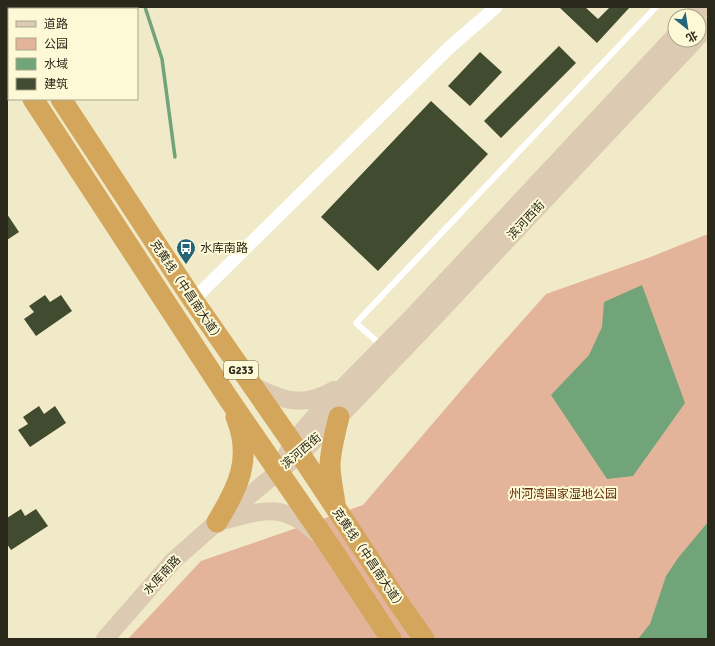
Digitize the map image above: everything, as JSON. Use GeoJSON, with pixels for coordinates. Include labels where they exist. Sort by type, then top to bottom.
{"type":"FeatureCollection","features":[{"type":"Feature","properties":{"kind":"highway","name":"克黄线（中昌南大道）"},"geometry":{"type":"LineString","coordinates":[[34,100],[228,398],[279,471],[391,639]]}},
{"type":"Feature","properties":{"kind":"highway","name":"克黄线（中昌南大道）"},"geometry":{"type":"LineString","coordinates":[[62,100],[193,300],[296,449],[424,639]]}},
{"type":"Feature","properties":{"kind":"highway"},"geometry":{"type":"LineString","coordinates":[[217,522],[235,491],[242,467],[242,436],[238,421],[228,398]]}},
{"type":"Feature","properties":{"kind":"highway"},"geometry":{"type":"LineString","coordinates":[[336,509],[330,464],[333,440],[339,417]]}},
{"type":"Feature","properties":{"kind":"main road","name":"滨河西街"},"geometry":{"type":"LineString","coordinates":[[279,471],[296,449],[316,415],[383,347],[667,45]]}},
{"type":"Feature","properties":{"kind":"main road","name":"滨河西街"},"geometry":{"type":"LineString","coordinates":[[296,449],[339,417],[687,48]]}},
{"type":"Feature","properties":{"kind":"main road"},"geometry":{"type":"LineString","coordinates":[[250,384],[277,397],[303,401],[327,395],[349,382]]}},
{"type":"Feature","properties":{"kind":"main road","name":"水库南路"},"geometry":{"type":"LineString","coordinates":[[105,639],[173,561],[217,522],[279,471]]}},
{"type":"Feature","properties":{"kind":"main road"},"geometry":{"type":"LineString","coordinates":[[217,522],[256,512],[282,512],[305,522],[331,548]]}},
{"type":"Feature","properties":{"kind":"street"},"geometry":{"type":"LineString","coordinates":[[193,300],[451,46],[496,7]]}},
{"type":"Feature","properties":{"kind":"lane"},"geometry":{"type":"LineString","coordinates":[[383,347],[356,323],[656,7]]}},
{"type":"Feature","properties":{"kind":"green space","name":"州河湾国家湿地公园"},"geometry":{"type":"Polygon","coordinates":[[[708,234],[708,639],[128,639],[201,561],[363,505],[475,374],[546,294],[648,258],[708,234]]]}},
{"type":"Feature","properties":{"kind":"water"},"geometry":{"type":"Polygon","coordinates":[[[642,285],[685,403],[633,476],[607,479],[551,395],[589,355],[602,327],[604,302],[642,285]]]}},
{"type":"Feature","properties":{"kind":"water"},"geometry":{"type":"Polygon","coordinates":[[[708,522],[708,639],[638,639],[650,624],[666,576],[678,558],[708,522]]]}},
{"type":"Feature","properties":{"kind":"building"},"geometry":{"type":"Polygon","coordinates":[[[559,7],[585,7],[598,19],[610,7],[630,7],[597,43],[559,7]]]}},
{"type":"Feature","properties":{"kind":"building"},"geometry":{"type":"Polygon","coordinates":[[[559,46],[576,63],[501,138],[484,121],[559,46]]]}},
{"type":"Feature","properties":{"kind":"building"},"geometry":{"type":"Polygon","coordinates":[[[480,52],[502,72],[470,106],[448,86],[480,52]]]}},
{"type":"Feature","properties":{"kind":"building"},"geometry":{"type":"Polygon","coordinates":[[[431,101],[488,154],[378,271],[321,217],[431,101]]]}},
{"type":"Feature","properties":{"kind":"building"},"geometry":{"type":"Polygon","coordinates":[[[7,214],[19,232],[7,240],[7,214]]]}},
{"type":"Feature","properties":{"kind":"building"},"geometry":{"type":"Polygon","coordinates":[[[45,295],[50,302],[61,295],[72,311],[36,336],[24,319],[34,312],[29,306],[45,295]]]}},
{"type":"Feature","properties":{"kind":"building"},"geometry":{"type":"Polygon","coordinates":[[[39,406],[44,414],[55,406],[66,423],[30,447],[18,430],[28,424],[23,417],[39,406]]]}},
{"type":"Feature","properties":{"kind":"building"},"geometry":{"type":"Polygon","coordinates":[[[21,509],[25,516],[36,509],[48,526],[11,550],[7,544],[7,518],[21,509]]]}},
{"type":"Feature","properties":{"kind":"waterway"},"geometry":{"type":"LineString","coordinates":[[145,7],[162,59],[175,157]]}},
{"type":"Feature","properties":{"kind":"place","name":"水库南路"},"geometry":{"type":"Point","coordinates":[186,265]}}]}
